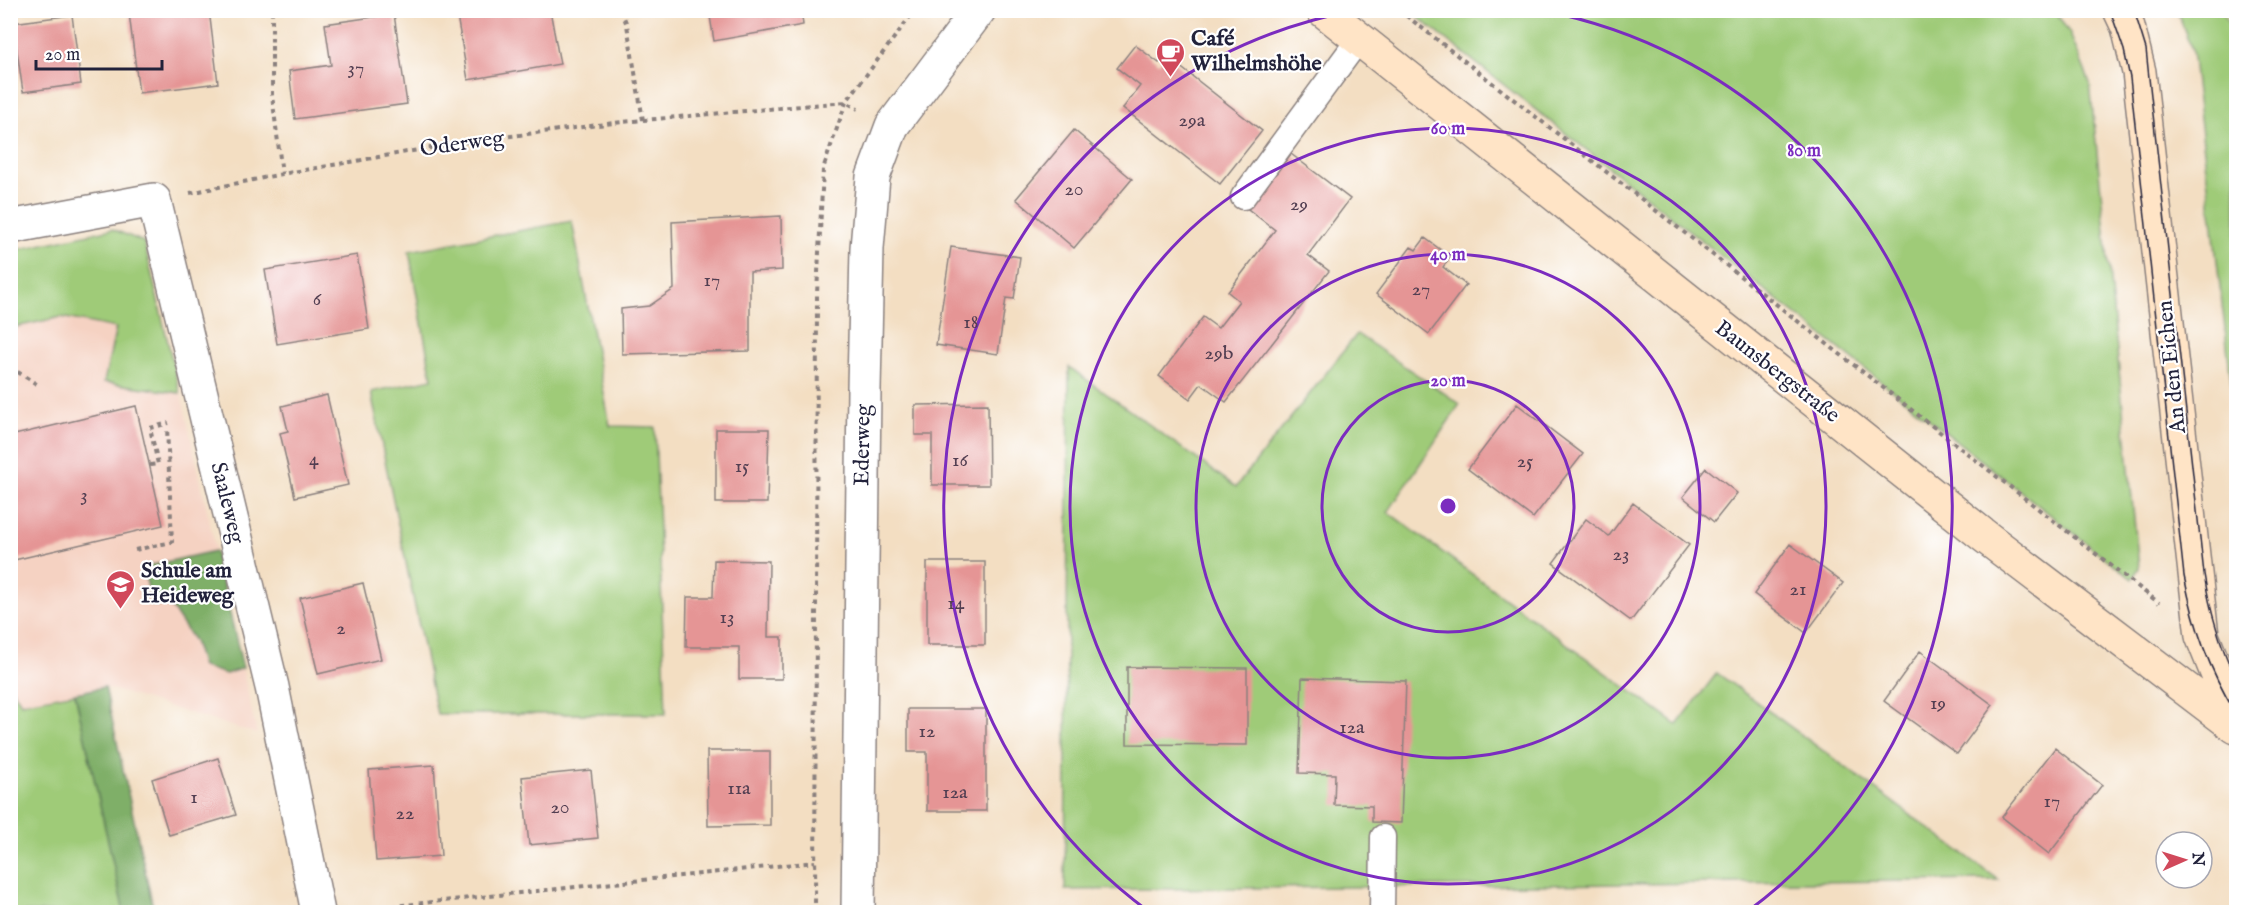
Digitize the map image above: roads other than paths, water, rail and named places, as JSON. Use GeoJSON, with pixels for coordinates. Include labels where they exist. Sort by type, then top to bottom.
{"type":"FeatureCollection","features":[{"type":"Feature","properties":{"kind":"main road","name":"Baunsbergstraße"},"geometry":{"type":"LineString","coordinates":[[1323,10],[1983,535],[2236,727]]}},
{"type":"Feature","properties":{"kind":"main road","name":"An den Eichen"},"geometry":{"type":"LineString","coordinates":[[2120,10],[2128,27],[2139,72],[2202,636],[2236,720]]}},
{"type":"Feature","properties":{"kind":"street","name":"Ederweg"},"geometry":{"type":"LineString","coordinates":[[858,912],[867,248],[873,177],[892,126],[979,10]]}},
{"type":"Feature","properties":{"kind":"street","name":"Saaleweg"},"geometry":{"type":"LineString","coordinates":[[10,227],[154,200],[272,687],[333,912]]}},
{"type":"Feature","properties":{"kind":"lane"},"geometry":{"type":"LineString","coordinates":[[1243,196],[1359,39]]}},
{"type":"Feature","properties":{"kind":"lane"},"geometry":{"type":"LineString","coordinates":[[1382,912],[1383,837]]}},
{"type":"Feature","properties":{"kind":"tram line"},"geometry":{"type":"LineString","coordinates":[[2110,10],[2124,50],[2130,78],[2184,576],[2204,648],[2236,714]]}},
{"type":"Feature","properties":{"kind":"tram line"},"geometry":{"type":"LineString","coordinates":[[2134,10],[2146,49],[2204,574],[2216,628],[2236,680]]}},
{"type":"Feature","properties":{"kind":"place","name":"Café Wilhelmshöhe"},"geometry":{"type":"Point","coordinates":[1170,78]}},
{"type":"Feature","properties":{"kind":"place","name":"Schule am Heideweg"},"geometry":{"type":"Point","coordinates":[120,610]}}]}
